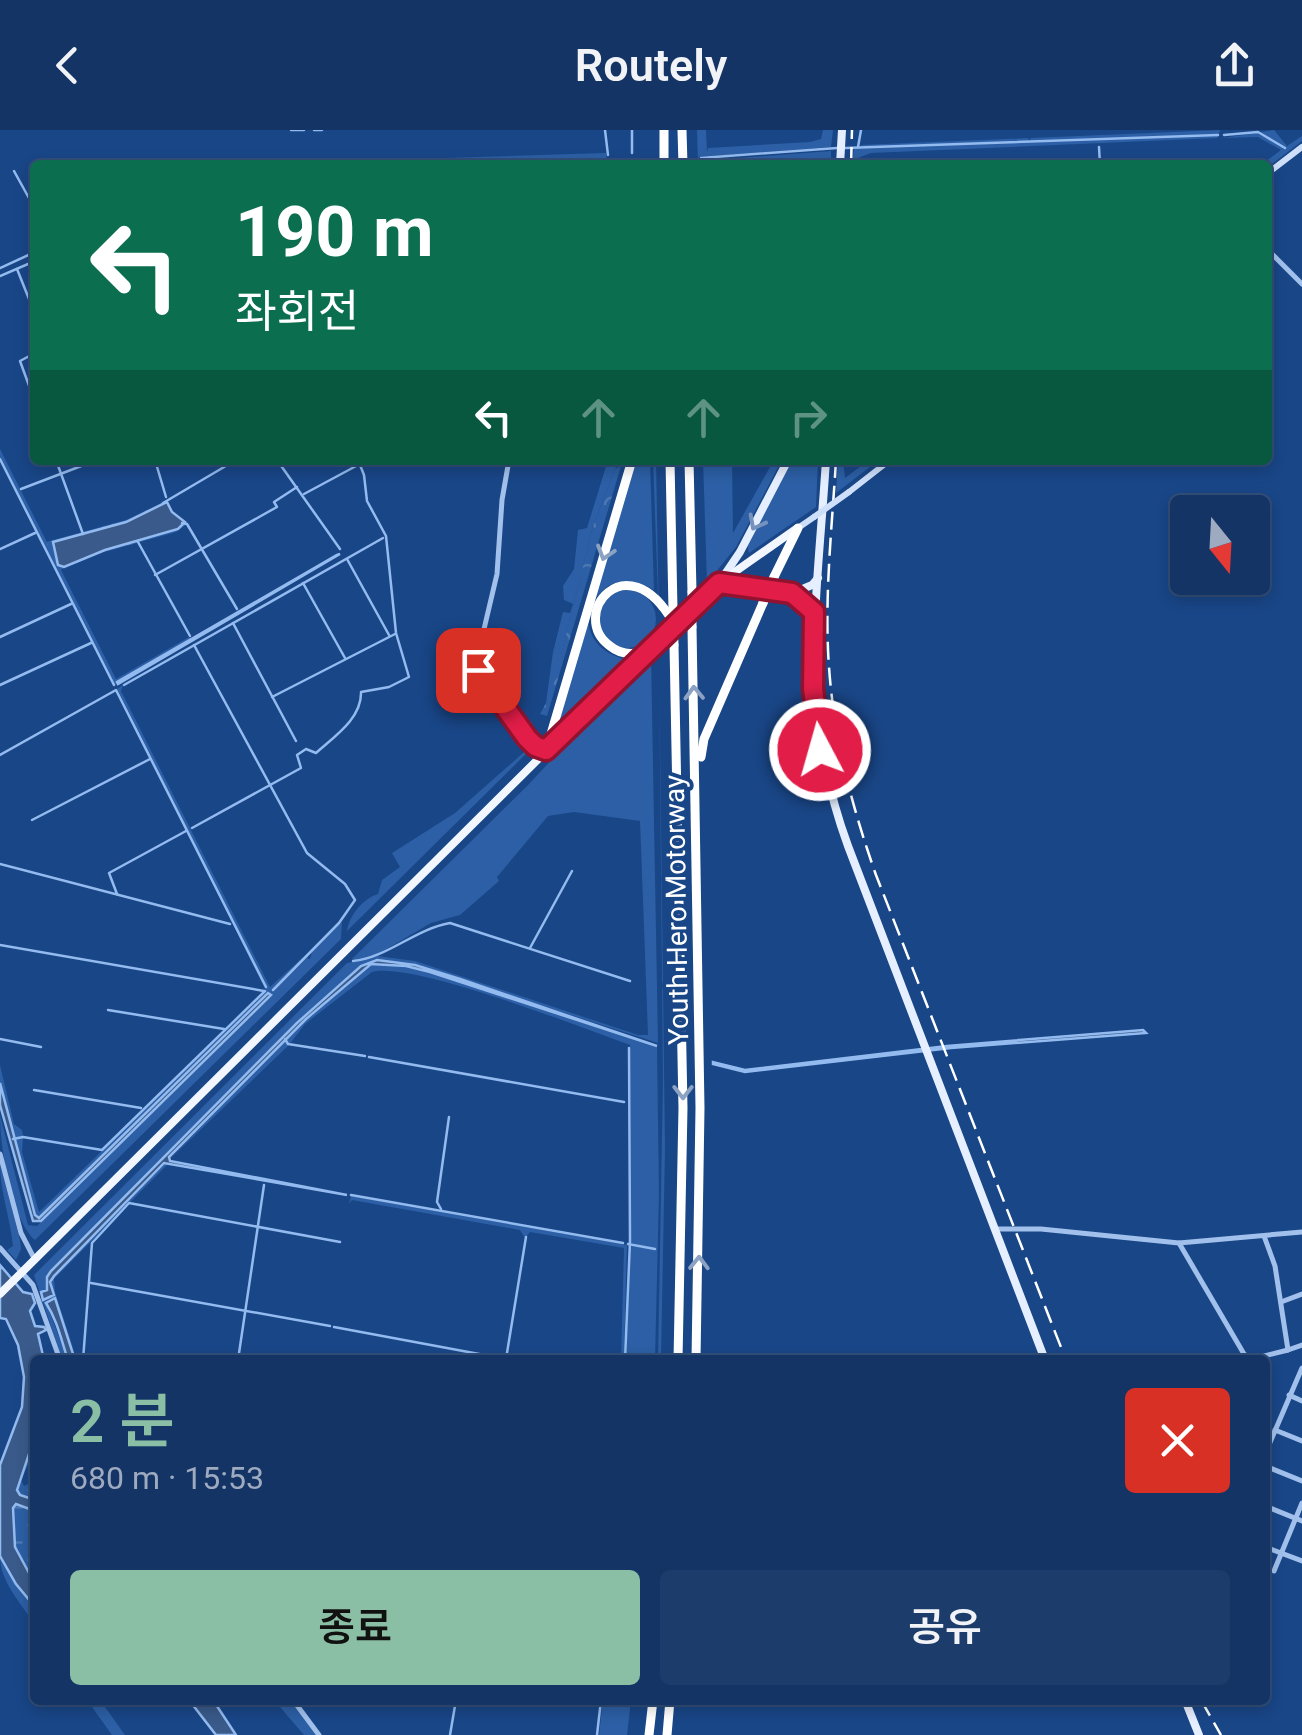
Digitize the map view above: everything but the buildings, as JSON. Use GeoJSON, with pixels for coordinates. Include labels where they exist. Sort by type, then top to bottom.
{"type":"FeatureCollection","features":[{"type":"Feature","properties":{"kind":"highway"},"geometry":{"type":"LineString","coordinates":[[664,130],[664,160]]}},
{"type":"Feature","properties":{"kind":"highway"},"geometry":{"type":"LineString","coordinates":[[682,130],[683,160]]}},
{"type":"Feature","properties":{"kind":"highway"},"geometry":{"type":"LineString","coordinates":[[546,750],[631,465]]}},
{"type":"Feature","properties":{"kind":"highway","name":"Youth Hero Motorway"},"geometry":{"type":"LineString","coordinates":[[670,465],[683,1108],[678,1355]]}},
{"type":"Feature","properties":{"kind":"highway","name":"Youth Hero Motorway"},"geometry":{"type":"LineString","coordinates":[[689,465],[700,1144],[696,1355]]}},
{"type":"Feature","properties":{"kind":"highway"},"geometry":{"type":"LineString","coordinates":[[0,1294],[648,650],[719,583],[798,528]]}},
{"type":"Feature","properties":{"kind":"highway"},"geometry":{"type":"LineString","coordinates":[[697,774],[704,739],[798,528]]}},
{"type":"Feature","properties":{"kind":"highway"},"geometry":{"type":"LineString","coordinates":[[648,650],[630,654],[607,644],[596,624],[600,602],[614,589],[642,586],[672,616]]}},
{"type":"Feature","properties":{"kind":"highway"},"geometry":{"type":"LineString","coordinates":[[649,1735],[652,1705]]}},
{"type":"Feature","properties":{"kind":"highway"},"geometry":{"type":"LineString","coordinates":[[666,1735],[669,1705]]}},
{"type":"Feature","properties":{"kind":"main road"},"geometry":{"type":"LineString","coordinates":[[840,160],[842,130]]}},
{"type":"Feature","properties":{"kind":"main road"},"geometry":{"type":"LineString","coordinates":[[1272,170],[1301,150]]}},
{"type":"Feature","properties":{"kind":"main road"},"geometry":{"type":"LineString","coordinates":[[785,465],[740,552],[719,583],[792,593],[812,585],[819,577]]}},
{"type":"Feature","properties":{"kind":"main road"},"geometry":{"type":"LineString","coordinates":[[826,465],[814,612],[813,688],[826,781],[1044,1355]]}},
{"type":"Feature","properties":{"kind":"main road"},"geometry":{"type":"LineString","coordinates":[[798,528],[884,465]]}},
{"type":"Feature","properties":{"kind":"main road"},"geometry":{"type":"LineString","coordinates":[[792,593],[814,612]]}},
{"type":"Feature","properties":{"kind":"main road"},"geometry":{"type":"LineString","coordinates":[[1187,1705],[1199,1735]]}},
{"type":"Feature","properties":{"kind":"street"},"geometry":{"type":"LineString","coordinates":[[1272,254],[1302,284]]}},
{"type":"Feature","properties":{"kind":"street"},"geometry":{"type":"LineString","coordinates":[[509,465],[502,500],[497,574],[476,664],[527,738],[546,750]]}},
{"type":"Feature","properties":{"kind":"street"},"geometry":{"type":"LineString","coordinates":[[0,1154],[21,1234],[35,1260]]}},
{"type":"Feature","properties":{"kind":"street"},"geometry":{"type":"LineString","coordinates":[[995,1230],[1041,1229],[1180,1243],[1302,1232]]}},
{"type":"Feature","properties":{"kind":"street"},"geometry":{"type":"LineString","coordinates":[[1264,1236],[1275,1266],[1288,1350]]}},
{"type":"Feature","properties":{"kind":"street"},"geometry":{"type":"LineString","coordinates":[[1180,1243],[1245,1355]]}},
{"type":"Feature","properties":{"kind":"street"},"geometry":{"type":"LineString","coordinates":[[0,1248],[34,1285],[58,1355]]}},
{"type":"Feature","properties":{"kind":"street"},"geometry":{"type":"LineString","coordinates":[[1282,1302],[1302,1294]]}},
{"type":"Feature","properties":{"kind":"street"},"geometry":{"type":"LineString","coordinates":[[1270,1355],[1302,1345]]}},
{"type":"Feature","properties":{"kind":"street"},"geometry":{"type":"LineString","coordinates":[[1270,1441],[1302,1368]]}},
{"type":"Feature","properties":{"kind":"street"},"geometry":{"type":"LineString","coordinates":[[1289,1395],[1302,1401]]}},
{"type":"Feature","properties":{"kind":"street"},"geometry":{"type":"LineString","coordinates":[[1274,1430],[1302,1441]]}},
{"type":"Feature","properties":{"kind":"street"},"geometry":{"type":"LineString","coordinates":[[1270,1468],[1302,1480]]}},
{"type":"Feature","properties":{"kind":"street"},"geometry":{"type":"LineString","coordinates":[[1274,1571],[1299,1520],[1302,1503]]}},
{"type":"Feature","properties":{"kind":"street"},"geometry":{"type":"LineString","coordinates":[[1270,1508],[1299,1520]]}},
{"type":"Feature","properties":{"kind":"street"},"geometry":{"type":"LineString","coordinates":[[1270,1549],[1302,1561]]}},
{"type":"Feature","properties":{"kind":"street"},"geometry":{"type":"LineString","coordinates":[[297,1705],[318,1735]]}},
{"type":"Feature","properties":{"kind":"green space"},"geometry":{"type":"Polygon","coordinates":[[[697,130],[706,130],[707,152],[708,148],[810,142],[821,139],[823,130],[833,130],[831,147],[698,160],[697,130]]]}},
{"type":"Feature","properties":{"kind":"green space"},"geometry":{"type":"Polygon","coordinates":[[[1220,130],[1219,134],[1066,140],[1217,138],[871,153],[853,160],[854,148],[949,144],[859,145],[1220,130]]]}},
{"type":"Feature","properties":{"kind":"green space"},"geometry":{"type":"Polygon","coordinates":[[[1274,130],[1287,146],[1302,136],[1302,141],[1272,164],[1268,160],[1281,150],[1258,137],[1222,138],[1257,133],[1285,148],[1261,132],[1274,130]]]}},
{"type":"Feature","properties":{"kind":"green space"},"geometry":{"type":"Polygon","coordinates":[[[831,151],[831,160],[713,160],[831,151]]]}},
{"type":"Feature","properties":{"kind":"green space"},"geometry":{"type":"Polygon","coordinates":[[[606,153],[607,160],[383,160],[606,153]]]}},
{"type":"Feature","properties":{"kind":"green space"},"geometry":{"type":"Polygon","coordinates":[[[0,449],[116,679],[191,639],[115,685],[0,457],[0,449]]]}},
{"type":"Feature","properties":{"kind":"green space"},"geometry":{"type":"Polygon","coordinates":[[[606,465],[618,465],[593,526],[561,656],[553,652],[563,612],[570,613],[573,604],[564,600],[563,586],[574,569],[578,530],[587,528],[606,465]]]}},
{"type":"Feature","properties":{"kind":"green space"},"geometry":{"type":"Polygon","coordinates":[[[634,465],[650,465],[654,590],[620,582],[605,588],[593,602],[634,465]]]}},
{"type":"Feature","properties":{"kind":"green space"},"geometry":{"type":"Polygon","coordinates":[[[653,465],[656,465],[659,622],[653,465]]]}},
{"type":"Feature","properties":{"kind":"green space"},"geometry":{"type":"Polygon","coordinates":[[[703,465],[732,465],[733,533],[771,465],[779,465],[736,547],[707,583],[703,465]]]}},
{"type":"Feature","properties":{"kind":"green space"},"geometry":{"type":"Polygon","coordinates":[[[788,465],[818,465],[816,507],[749,553],[747,544],[788,465]]]}},
{"type":"Feature","properties":{"kind":"green space"},"geometry":{"type":"Polygon","coordinates":[[[838,465],[844,465],[845,478],[862,465],[872,465],[836,493],[838,465]]]}},
{"type":"Feature","properties":{"kind":"green space"},"geometry":{"type":"Polygon","coordinates":[[[621,466],[547,716],[540,714],[546,703],[553,652],[561,655],[593,526],[615,469],[621,466]]]}},
{"type":"Feature","properties":{"kind":"green space"},"geometry":{"type":"Polygon","coordinates":[[[166,501],[128,522],[53,542],[58,565],[64,567],[95,555],[60,570],[46,542],[126,520],[166,501]]]}},
{"type":"Feature","properties":{"kind":"green space"},"geometry":{"type":"Polygon","coordinates":[[[185,522],[187,524],[176,532],[104,552],[185,522]]]}},
{"type":"Feature","properties":{"kind":"green space"},"geometry":{"type":"Polygon","coordinates":[[[627,590],[648,598],[656,619],[648,640],[627,648],[606,640],[598,619],[606,598],[627,590]]]}},
{"type":"Feature","properties":{"kind":"green space"},"geometry":{"type":"Polygon","coordinates":[[[588,619],[600,646],[627,660],[560,719],[588,619]]]}},
{"type":"Feature","properties":{"kind":"green space"},"geometry":{"type":"Polygon","coordinates":[[[651,653],[658,1043],[415,965],[377,960],[361,966],[297,1023],[47,1277],[53,1295],[50,1283],[54,1276],[160,1165],[169,1163],[54,1279],[75,1355],[55,1299],[46,1303],[66,1355],[60,1355],[34,1275],[347,963],[377,956],[415,961],[638,1035],[648,1035],[640,821],[574,812],[548,816],[497,877],[499,881],[460,915],[431,923],[378,954],[352,959],[528,785],[651,653]]]}},
{"type":"Feature","properties":{"kind":"green space"},"geometry":{"type":"Polygon","coordinates":[[[659,660],[665,1148],[661,1355],[658,1355],[663,1081],[659,660]]]}},
{"type":"Feature","properties":{"kind":"green space"},"geometry":{"type":"Polygon","coordinates":[[[123,685],[121,691],[270,987],[310,951],[273,990],[310,959],[312,952],[342,922],[341,939],[35,1240],[13,1199],[0,1115],[28,1225],[37,1226],[270,995],[37,1218],[0,1083],[0,1065],[14,1124],[22,1130],[23,1136],[17,1138],[23,1138],[22,1152],[39,1212],[266,991],[117,689],[123,685]]]}},
{"type":"Feature","properties":{"kind":"green space"},"geometry":{"type":"Polygon","coordinates":[[[531,746],[347,931],[358,908],[378,894],[382,880],[400,867],[392,853],[455,813],[531,746]]]}},
{"type":"Feature","properties":{"kind":"green space"},"geometry":{"type":"Polygon","coordinates":[[[371,964],[406,966],[657,1046],[659,1193],[655,1355],[626,1355],[630,1246],[656,1249],[631,1243],[630,1045],[459,986],[393,971],[372,972],[305,1024],[289,1045],[169,1160],[306,1019],[371,964]]]}},
{"type":"Feature","properties":{"kind":"green space"},"geometry":{"type":"Polygon","coordinates":[[[0,1163],[20,1240],[16,1260],[7,1250],[13,1246],[0,1163]]]}},
{"type":"Feature","properties":{"kind":"green space"},"geometry":{"type":"Polygon","coordinates":[[[351,1196],[627,1245],[624,1355],[624,1248],[530,1232],[525,1238],[520,1230],[352,1200],[349,1204],[351,1196]]]}},
{"type":"Feature","properties":{"kind":"green space"},"geometry":{"type":"Polygon","coordinates":[[[30,1451],[21,1480],[24,1486],[30,1483],[30,1498],[19,1495],[17,1490],[30,1451]]]}},
{"type":"Feature","properties":{"kind":"green space"},"geometry":{"type":"Polygon","coordinates":[[[16,1504],[30,1509],[30,1575],[15,1547],[16,1504]]]}},
{"type":"Feature","properties":{"kind":"green space"},"geometry":{"type":"Polygon","coordinates":[[[0,1556],[30,1601],[30,1618],[7,1583],[0,1556]]]}},
{"type":"Feature","properties":{"kind":"green space"},"geometry":{"type":"Polygon","coordinates":[[[91,1705],[104,1705],[125,1735],[112,1735],[91,1705]]]}},
{"type":"Feature","properties":{"kind":"green space"},"geometry":{"type":"Polygon","coordinates":[[[278,1705],[295,1705],[317,1735],[304,1735],[278,1705]]]}},
{"type":"Feature","properties":{"kind":"green space"},"geometry":{"type":"Polygon","coordinates":[[[602,1705],[630,1705],[627,1735],[599,1735],[602,1705]]]}},
{"type":"Feature","properties":{"kind":"shaded area"},"geometry":{"type":"Polygon","coordinates":[[[167,502],[185,522],[178,529],[105,550],[64,567],[58,565],[53,542],[126,522],[167,502]]]}},
{"type":"Feature","properties":{"kind":"shaded area"},"geometry":{"type":"Polygon","coordinates":[[[340,554],[118,684],[117,682],[340,554]]]}},
{"type":"Feature","properties":{"kind":"shaded area"},"geometry":{"type":"Polygon","coordinates":[[[377,960],[415,965],[657,1046],[430,972],[371,964],[306,1019],[169,1157],[170,1161],[347,1195],[164,1163],[54,1276],[50,1282],[54,1295],[43,1300],[41,1292],[47,1290],[51,1271],[297,1023],[361,966],[377,960]]]}},
{"type":"Feature","properties":{"kind":"shaded area"},"geometry":{"type":"Polygon","coordinates":[[[268,993],[271,995],[41,1221],[33,1221],[0,1105],[0,1083],[35,1215],[39,1218],[268,993]]]}},
{"type":"Feature","properties":{"kind":"shaded area"},"geometry":{"type":"Polygon","coordinates":[[[1143,1030],[1146,1033],[951,1048],[745,1072],[713,1064],[745,1070],[947,1046],[1143,1030]]]}},
{"type":"Feature","properties":{"kind":"shaded area"},"geometry":{"type":"Polygon","coordinates":[[[0,1265],[23,1292],[32,1294],[35,1303],[30,1311],[35,1326],[46,1330],[38,1334],[43,1355],[30,1355],[30,1451],[17,1490],[30,1498],[30,1509],[16,1504],[13,1508],[15,1547],[30,1575],[30,1601],[0,1556],[0,1465],[22,1407],[24,1377],[18,1345],[6,1319],[0,1318],[0,1265]]]}},
{"type":"Feature","properties":{"kind":"shaded area"},"geometry":{"type":"Polygon","coordinates":[[[55,1298],[73,1355],[66,1355],[46,1303],[55,1298]]]}},
{"type":"Feature","properties":{"kind":"shaded area"},"geometry":{"type":"Polygon","coordinates":[[[193,1705],[216,1705],[236,1735],[216,1735],[193,1705]]]}},
{"type":"Feature","properties":{"kind":"waterway"},"geometry":{"type":"LineString","coordinates":[[291,130],[304,130]]}},
{"type":"Feature","properties":{"kind":"waterway"},"geometry":{"type":"LineString","coordinates":[[314,130],[322,130]]}},
{"type":"Feature","properties":{"kind":"waterway"},"geometry":{"type":"LineString","coordinates":[[605,130],[608,155]]}},
{"type":"Feature","properties":{"kind":"waterway"},"geometry":{"type":"LineString","coordinates":[[632,130],[632,153]]}},
{"type":"Feature","properties":{"kind":"waterway"},"geometry":{"type":"LineString","coordinates":[[858,147],[861,130]]}},
{"type":"Feature","properties":{"kind":"waterway"},"geometry":{"type":"LineString","coordinates":[[1224,135],[1258,132],[1285,148]]}},
{"type":"Feature","properties":{"kind":"waterway"},"geometry":{"type":"LineString","coordinates":[[845,148],[1218,135]]}},
{"type":"Feature","properties":{"kind":"waterway"},"geometry":{"type":"LineString","coordinates":[[1099,147],[1100,160]]}},
{"type":"Feature","properties":{"kind":"waterway"},"geometry":{"type":"LineString","coordinates":[[701,158],[837,148]]}},
{"type":"Feature","properties":{"kind":"waterway"},"geometry":{"type":"LineString","coordinates":[[14,171],[30,200]]}},
{"type":"Feature","properties":{"kind":"waterway"},"geometry":{"type":"LineString","coordinates":[[0,268],[30,254]]}},
{"type":"Feature","properties":{"kind":"waterway"},"geometry":{"type":"LineString","coordinates":[[0,276],[30,263]]}},
{"type":"Feature","properties":{"kind":"waterway"},"geometry":{"type":"LineString","coordinates":[[17,269],[30,302]]}},
{"type":"Feature","properties":{"kind":"waterway"},"geometry":{"type":"LineString","coordinates":[[30,356],[20,361],[30,388]]}},
{"type":"Feature","properties":{"kind":"waterway"},"geometry":{"type":"LineString","coordinates":[[0,459],[114,685]]}},
{"type":"Feature","properties":{"kind":"waterway"},"geometry":{"type":"LineString","coordinates":[[58,465],[83,534]]}},
{"type":"Feature","properties":{"kind":"waterway"},"geometry":{"type":"LineString","coordinates":[[21,489],[84,465]]}},
{"type":"Feature","properties":{"kind":"waterway"},"geometry":{"type":"LineString","coordinates":[[156,465],[166,497]]}},
{"type":"Feature","properties":{"kind":"waterway"},"geometry":{"type":"LineString","coordinates":[[163,503],[228,465]]}},
{"type":"Feature","properties":{"kind":"waterway"},"geometry":{"type":"LineString","coordinates":[[281,465],[340,549]]}},
{"type":"Feature","properties":{"kind":"waterway"},"geometry":{"type":"LineString","coordinates":[[304,494],[358,465]]}},
{"type":"Feature","properties":{"kind":"waterway"},"geometry":{"type":"LineString","coordinates":[[192,828],[301,768],[297,755],[306,749],[316,753],[339,733],[357,710],[361,692],[389,687],[409,677],[396,633],[386,536],[367,501],[360,465]]}},
{"type":"Feature","properties":{"kind":"waterway"},"geometry":{"type":"LineString","coordinates":[[155,575],[277,507],[274,502],[297,487]]}},
{"type":"Feature","properties":{"kind":"waterway"},"geometry":{"type":"LineString","coordinates":[[182,523],[187,524],[237,609]]}},
{"type":"Feature","properties":{"kind":"waterway"},"geometry":{"type":"LineString","coordinates":[[0,549],[35,533]]}},
{"type":"Feature","properties":{"kind":"waterway"},"geometry":{"type":"LineString","coordinates":[[124,685],[383,538]]}},
{"type":"Feature","properties":{"kind":"waterway"},"geometry":{"type":"LineString","coordinates":[[138,542],[190,636]]}},
{"type":"Feature","properties":{"kind":"waterway"},"geometry":{"type":"LineString","coordinates":[[347,559],[389,635]]}},
{"type":"Feature","properties":{"kind":"waterway"},"geometry":{"type":"LineString","coordinates":[[303,583],[345,658]]}},
{"type":"Feature","properties":{"kind":"waterway"},"geometry":{"type":"LineString","coordinates":[[0,637],[71,604]]}},
{"type":"Feature","properties":{"kind":"waterway"},"geometry":{"type":"LineString","coordinates":[[233,623],[296,741]]}},
{"type":"Feature","properties":{"kind":"waterway"},"geometry":{"type":"LineString","coordinates":[[272,697],[395,634]]}},
{"type":"Feature","properties":{"kind":"waterway"},"geometry":{"type":"LineString","coordinates":[[0,685],[91,643]]}},
{"type":"Feature","properties":{"kind":"waterway"},"geometry":{"type":"LineString","coordinates":[[194,645],[307,853],[345,884],[355,900],[339,923],[273,990]]}},
{"type":"Feature","properties":{"kind":"waterway"},"geometry":{"type":"LineString","coordinates":[[0,755],[116,690],[266,987]]}},
{"type":"Feature","properties":{"kind":"waterway"},"geometry":{"type":"LineString","coordinates":[[32,820],[150,759]]}},
{"type":"Feature","properties":{"kind":"waterway"},"geometry":{"type":"LineString","coordinates":[[117,894],[109,873],[186,831]]}},
{"type":"Feature","properties":{"kind":"waterway"},"geometry":{"type":"LineString","coordinates":[[0,864],[230,924]]}},
{"type":"Feature","properties":{"kind":"waterway"},"geometry":{"type":"LineString","coordinates":[[530,948],[572,871]]}},
{"type":"Feature","properties":{"kind":"waterway"},"geometry":{"type":"LineString","coordinates":[[353,961],[378,955],[450,923],[630,981]]}},
{"type":"Feature","properties":{"kind":"waterway"},"geometry":{"type":"LineString","coordinates":[[0,945],[264,991]]}},
{"type":"Feature","properties":{"kind":"waterway"},"geometry":{"type":"LineString","coordinates":[[13,1139],[23,1137],[102,1150],[265,991]]}},
{"type":"Feature","properties":{"kind":"waterway"},"geometry":{"type":"LineString","coordinates":[[108,1010],[224,1029]]}},
{"type":"Feature","properties":{"kind":"waterway"},"geometry":{"type":"LineString","coordinates":[[0,1039],[41,1047]]}},
{"type":"Feature","properties":{"kind":"waterway"},"geometry":{"type":"LineString","coordinates":[[285,1039],[288,1044],[365,1056]]}},
{"type":"Feature","properties":{"kind":"waterway"},"geometry":{"type":"LineString","coordinates":[[625,1355],[630,1241],[629,1048]]}},
{"type":"Feature","properties":{"kind":"waterway"},"geometry":{"type":"LineString","coordinates":[[369,1057],[624,1102]]}},
{"type":"Feature","properties":{"kind":"waterway"},"geometry":{"type":"LineString","coordinates":[[34,1090],[141,1108]]}},
{"type":"Feature","properties":{"kind":"waterway"},"geometry":{"type":"LineString","coordinates":[[441,1209],[437,1202],[449,1117]]}},
{"type":"Feature","properties":{"kind":"waterway"},"geometry":{"type":"LineString","coordinates":[[239,1355],[264,1185]]}},
{"type":"Feature","properties":{"kind":"waterway"},"geometry":{"type":"LineString","coordinates":[[351,1195],[623,1243]]}},
{"type":"Feature","properties":{"kind":"waterway"},"geometry":{"type":"LineString","coordinates":[[83,1355],[92,1243],[129,1203],[340,1242]]}},
{"type":"Feature","properties":{"kind":"waterway"},"geometry":{"type":"LineString","coordinates":[[507,1355],[526,1237]]}},
{"type":"Feature","properties":{"kind":"waterway"},"geometry":{"type":"LineString","coordinates":[[628,1244],[655,1249]]}},
{"type":"Feature","properties":{"kind":"waterway"},"geometry":{"type":"LineString","coordinates":[[91,1283],[330,1326]]}},
{"type":"Feature","properties":{"kind":"waterway"},"geometry":{"type":"LineString","coordinates":[[334,1327],[484,1355]]}},
{"type":"Feature","properties":{"kind":"waterway"},"geometry":{"type":"LineString","coordinates":[[450,1735],[455,1705]]}},
{"type":"Feature","properties":{"kind":"waterway"},"geometry":{"type":"LineString","coordinates":[[597,1735],[600,1705]]}},
{"type":"Feature","properties":{"kind":"railway"},"geometry":{"type":"LineString","coordinates":[[851,160],[852,130]]}},
{"type":"Feature","properties":{"kind":"railway"},"geometry":{"type":"LineString","coordinates":[[836,465],[828,641],[831,694],[852,798],[876,875],[1064,1355]]}},
{"type":"Feature","properties":{"kind":"railway"},"geometry":{"type":"LineString","coordinates":[[1204,1705],[1221,1735]]}},
{"type":"Feature","properties":{"kind":"route"},"geometry":{"type":"LineString","coordinates":[[478,670],[527,738],[546,750],[719,583],[792,593],[814,612],[813,688],[820,750]]}}]}
